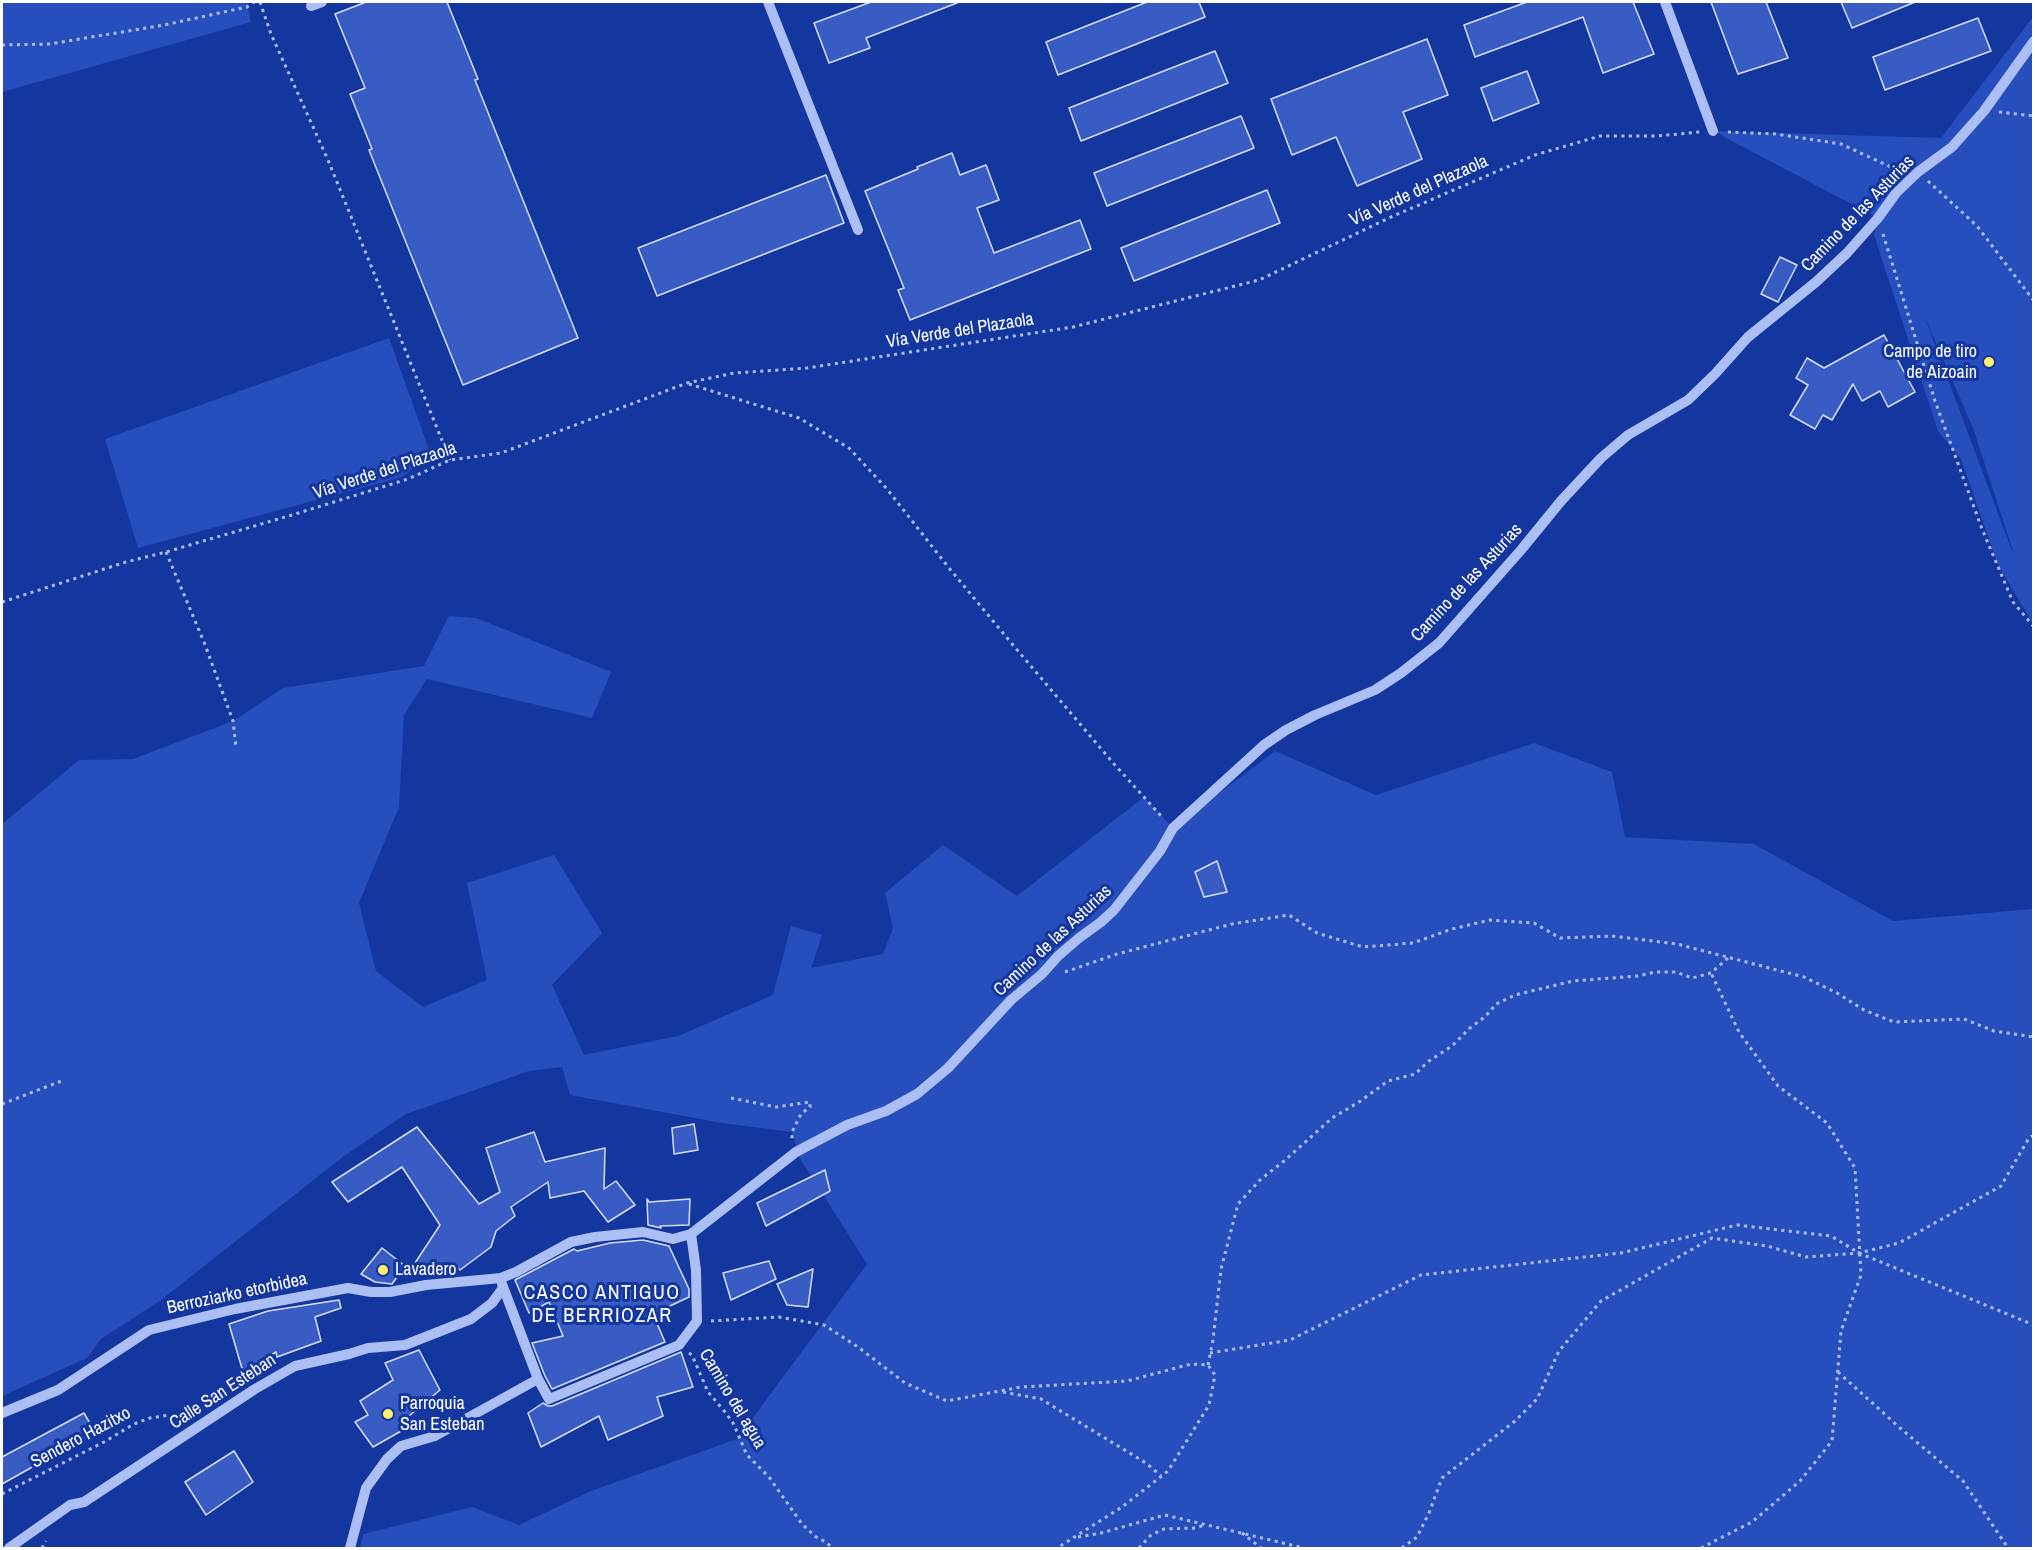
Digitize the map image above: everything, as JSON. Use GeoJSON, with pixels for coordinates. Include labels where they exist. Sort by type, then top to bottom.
{"type":"FeatureCollection","features":[{"type":"Feature","properties":{"kind":"street"},"geometry":{"type":"LineString","coordinates":[[768,2],[858,230]]}},
{"type":"Feature","properties":{"kind":"street"},"geometry":{"type":"LineString","coordinates":[[1665,2],[1713,131]]}},
{"type":"Feature","properties":{"kind":"street","name":"Camino de las Asturias"},"geometry":{"type":"LineString","coordinates":[[796,1152],[847,1125],[886,1111],[917,1094],[948,1068],[1011,1000],[1042,974],[1058,956],[1114,910],[1160,851],[1173,828],[1264,745],[1314,715],[1375,690],[1439,643],[1561,501],[1601,459],[1628,435],[1688,399],[1748,338],[1816,282],[1846,253],[1878,218],[1896,193],[1918,172],[1953,147],[1984,111],[2034,40]]}},
{"type":"Feature","properties":{"kind":"street"},"geometry":{"type":"LineString","coordinates":[[502,1283],[538,1379],[549,1398],[679,1345],[697,1321],[696,1270],[691,1234],[796,1152]]}},
{"type":"Feature","properties":{"kind":"street","name":"Calle San Esteban"},"geometry":{"type":"LineString","coordinates":[[9,1548],[70,1505],[84,1502],[255,1389],[295,1366],[368,1348],[405,1345],[471,1319],[492,1303],[502,1283],[516,1272],[571,1242],[594,1236],[643,1232],[673,1239],[691,1234]]}},
{"type":"Feature","properties":{"kind":"street","name":"Berroziarko etorbidea"},"geometry":{"type":"LineString","coordinates":[[2,1413],[58,1390],[149,1330],[235,1309],[348,1288],[371,1292],[390,1292],[426,1285],[502,1283]]}},
{"type":"Feature","properties":{"kind":"street"},"geometry":{"type":"LineString","coordinates":[[350,1548],[366,1488],[387,1459],[401,1446],[435,1436],[538,1379]]}},
{"type":"Feature","properties":{"kind":"path"},"geometry":{"type":"LineString","coordinates":[[2,45],[50,44],[164,25],[247,7],[254,2]]}},
{"type":"Feature","properties":{"kind":"path"},"geometry":{"type":"LineString","coordinates":[[260,2],[271,34],[328,160],[450,460]]}},
{"type":"Feature","properties":{"kind":"path"},"geometry":{"type":"LineString","coordinates":[[1984,111],[2034,116]]}},
{"type":"Feature","properties":{"kind":"path","name":"Vía Verde del Plazaola"},"geometry":{"type":"LineString","coordinates":[[2,602],[126,562],[408,479],[450,460],[501,453],[687,383],[734,373],[807,368],[1061,328],[1259,280],[1391,217],[1535,155],[1600,136],[1657,136],[1713,131],[1776,134],[1841,144],[1891,167],[1918,172]]}},
{"type":"Feature","properties":{"kind":"path"},"geometry":{"type":"LineString","coordinates":[[1918,172],[1977,226],[2034,301]]}},
{"type":"Feature","properties":{"kind":"path"},"geometry":{"type":"LineString","coordinates":[[1878,218],[1935,401],[1978,518],[2013,602],[2034,627]]}},
{"type":"Feature","properties":{"kind":"path"},"geometry":{"type":"LineString","coordinates":[[687,383],[799,418],[849,448],[887,489],[1114,764],[1173,828]]}},
{"type":"Feature","properties":{"kind":"path"},"geometry":{"type":"LineString","coordinates":[[166,552],[204,642],[233,721],[236,747]]}},
{"type":"Feature","properties":{"kind":"path"},"geometry":{"type":"LineString","coordinates":[[1062,972],[1117,954],[1232,924],[1289,915],[1317,933],[1363,947],[1413,943],[1452,929],[1490,920],[1534,922],[1560,938],[1612,936],[1677,944],[1804,977],[1837,993],[1864,1010],[1894,1022],[1964,1019],[1994,1031],[2034,1036]]}},
{"type":"Feature","properties":{"kind":"path"},"geometry":{"type":"LineString","coordinates":[[1057,1548],[1122,1507],[1168,1471],[1209,1405],[1215,1375],[1208,1365],[1221,1269],[1238,1204],[1261,1179],[1332,1118],[1388,1082],[1416,1074],[1428,1061],[1452,1046],[1496,1004],[1515,995],[1573,981],[1638,976],[1655,972],[1676,972],[1692,978],[1711,973],[1728,958]]}},
{"type":"Feature","properties":{"kind":"path"},"geometry":{"type":"LineString","coordinates":[[1701,1548],[1752,1522],[1800,1481],[1832,1441],[1841,1331],[1861,1275],[1855,1168],[1827,1123],[1778,1086],[1739,1032],[1711,973]]}},
{"type":"Feature","properties":{"kind":"path"},"geometry":{"type":"LineString","coordinates":[[2,1104],[64,1080]]}},
{"type":"Feature","properties":{"kind":"path"},"geometry":{"type":"LineString","coordinates":[[731,1098],[776,1107],[810,1102],[810,1107],[801,1114],[792,1132],[796,1152]]}},
{"type":"Feature","properties":{"kind":"path"},"geometry":{"type":"LineString","coordinates":[[1402,1548],[1417,1537],[1429,1514],[1442,1478],[1515,1420],[1537,1399],[1559,1351],[1601,1301],[1712,1238],[1767,1246],[1806,1257],[1859,1253],[1899,1243],[2001,1186],[2029,1138],[2034,1134]]}},
{"type":"Feature","properties":{"kind":"path"},"geometry":{"type":"LineString","coordinates":[[1210,1353],[1290,1340],[1421,1275],[1628,1252],[1737,1225],[1831,1236],[1859,1253],[2034,1325]]}},
{"type":"Feature","properties":{"kind":"path"},"geometry":{"type":"LineString","coordinates":[[697,1321],[779,1317],[824,1325],[858,1347],[905,1383],[947,1401],[1021,1388],[1127,1381],[1191,1364],[1208,1365]]}},
{"type":"Feature","properties":{"kind":"path","name":"Camino del agua"},"geometry":{"type":"LineString","coordinates":[[679,1345],[692,1355],[708,1392],[733,1423],[747,1455],[769,1477],[802,1524],[832,1548]]}},
{"type":"Feature","properties":{"kind":"path"},"geometry":{"type":"LineString","coordinates":[[1838,1371],[1900,1428],[1964,1481],[2008,1548]]}},
{"type":"Feature","properties":{"kind":"path"},"geometry":{"type":"LineString","coordinates":[[1001,1391],[1041,1399],[1146,1463],[1161,1476]]}},
{"type":"Feature","properties":{"kind":"path","name":"Sendero Hazitxo"},"geometry":{"type":"LineString","coordinates":[[2,1494],[104,1442],[134,1424],[150,1418],[170,1415],[212,1418]]}},
{"type":"Feature","properties":{"kind":"path"},"geometry":{"type":"LineString","coordinates":[[1074,1537],[1101,1533],[1165,1515],[1304,1548]]}},
{"type":"Feature","properties":{"kind":"path"},"geometry":{"type":"LineString","coordinates":[[1139,1548],[1151,1535],[1164,1529],[1196,1528],[1206,1524]]}},
{"type":"Feature","properties":{"kind":"path"},"geometry":{"type":"LineString","coordinates":[[1240,1532],[1261,1548]]}},
{"type":"Feature","properties":{"kind":"shaded area"},"geometry":{"type":"Polygon","coordinates":[[[2,2],[247,2],[251,22],[2,92],[2,2]]]}},
{"type":"Feature","properties":{"kind":"shaded area"},"geometry":{"type":"Polygon","coordinates":[[[2033,17],[2033,624],[1998,565],[1961,459],[1938,431],[1874,235],[1878,218],[1713,131],[1941,138],[2033,17]],[[1924,315],[2013,551],[1973,428],[1924,315]]]}},
{"type":"Feature","properties":{"kind":"shaded area"},"geometry":{"type":"Polygon","coordinates":[[[389,338],[431,455],[402,477],[138,548],[105,439],[389,338]]]}},
{"type":"Feature","properties":{"kind":"shaded area"},"geometry":{"type":"Polygon","coordinates":[[[449,616],[476,618],[611,672],[592,718],[427,679],[404,715],[399,807],[359,903],[376,971],[423,1007],[487,980],[467,883],[554,855],[602,933],[552,985],[584,1055],[678,1036],[773,995],[791,926],[822,935],[811,968],[883,954],[893,928],[885,893],[943,845],[1017,896],[1144,797],[1173,828],[1275,751],[1376,795],[1534,743],[1612,772],[1625,837],[1754,844],[1893,921],[2033,909],[2033,1548],[360,1548],[363,1534],[472,1507],[519,1525],[591,1491],[737,1439],[867,1264],[796,1152],[792,1132],[722,1123],[570,1095],[562,1067],[529,1071],[406,1114],[344,1156],[161,1300],[101,1339],[87,1358],[2,1396],[2,824],[79,760],[133,759],[233,721],[283,688],[424,666],[449,616]]]}},
{"type":"Feature","properties":{"kind":"building"},"geometry":{"type":"Polygon","coordinates":[[[366,2],[447,2],[478,79],[475,80],[578,338],[463,385],[369,150],[372,149],[350,94],[365,88],[335,14],[366,2]]]}},
{"type":"Feature","properties":{"kind":"building"},"geometry":{"type":"Polygon","coordinates":[[[871,2],[957,3],[866,38],[870,48],[829,63],[814,23],[871,2]]]}},
{"type":"Feature","properties":{"kind":"building"},"geometry":{"type":"Polygon","coordinates":[[[1147,2],[1199,2],[1205,17],[1058,75],[1046,42],[1147,2]]]}},
{"type":"Feature","properties":{"kind":"building"},"geometry":{"type":"Polygon","coordinates":[[[1527,2],[1633,2],[1654,54],[1603,73],[1583,17],[1475,57],[1464,25],[1527,2]]]}},
{"type":"Feature","properties":{"kind":"building"},"geometry":{"type":"Polygon","coordinates":[[[1711,2],[1766,2],[1788,58],[1738,74],[1711,2]]]}},
{"type":"Feature","properties":{"kind":"building"},"geometry":{"type":"Polygon","coordinates":[[[1841,2],[1915,2],[1852,28],[1841,2]]]}},
{"type":"Feature","properties":{"kind":"building"},"geometry":{"type":"Polygon","coordinates":[[[1978,18],[1991,51],[1885,90],[1873,57],[1978,18]]]}},
{"type":"Feature","properties":{"kind":"building"},"geometry":{"type":"Polygon","coordinates":[[[1427,39],[1448,95],[1403,112],[1422,159],[1357,186],[1336,137],[1292,155],[1271,99],[1427,39]]]}},
{"type":"Feature","properties":{"kind":"building"},"geometry":{"type":"Polygon","coordinates":[[[1215,51],[1228,83],[1081,141],[1069,108],[1215,51]]]}},
{"type":"Feature","properties":{"kind":"building"},"geometry":{"type":"Polygon","coordinates":[[[1527,71],[1539,103],[1493,121],[1481,88],[1527,71]]]}},
{"type":"Feature","properties":{"kind":"building"},"geometry":{"type":"Polygon","coordinates":[[[1241,116],[1254,148],[1107,206],[1094,173],[1241,116]]]}},
{"type":"Feature","properties":{"kind":"building"},"geometry":{"type":"Polygon","coordinates":[[[952,153],[960,175],[986,165],[999,200],[977,208],[994,253],[1080,220],[1091,249],[910,320],[898,290],[904,288],[865,191],[952,153]]]}},
{"type":"Feature","properties":{"kind":"building"},"geometry":{"type":"Polygon","coordinates":[[[826,175],[844,223],[657,296],[638,248],[826,175]]]}},
{"type":"Feature","properties":{"kind":"building"},"geometry":{"type":"Polygon","coordinates":[[[1267,190],[1280,223],[1134,281],[1121,248],[1267,190]]]}},
{"type":"Feature","properties":{"kind":"building"},"geometry":{"type":"Polygon","coordinates":[[[1780,257],[1797,265],[1778,302],[1761,294],[1780,257]]]}},
{"type":"Feature","properties":{"kind":"building"},"geometry":{"type":"Polygon","coordinates":[[[1884,335],[1915,392],[1888,407],[1880,391],[1862,401],[1853,384],[1832,420],[1823,415],[1815,429],[1790,415],[1808,385],[1796,378],[1807,358],[1824,368],[1884,335]]]}},
{"type":"Feature","properties":{"kind":"building"},"geometry":{"type":"Polygon","coordinates":[[[1217,861],[1227,892],[1204,897],[1195,872],[1217,861]]]}},
{"type":"Feature","properties":{"kind":"building"},"geometry":{"type":"Polygon","coordinates":[[[694,1124],[698,1150],[674,1154],[672,1128],[694,1124]]]}},
{"type":"Feature","properties":{"kind":"building"},"geometry":{"type":"Polygon","coordinates":[[[417,1127],[479,1204],[500,1192],[486,1148],[534,1132],[545,1162],[605,1148],[604,1189],[616,1181],[635,1205],[608,1222],[584,1191],[550,1198],[548,1182],[511,1207],[515,1216],[496,1231],[491,1247],[460,1270],[453,1263],[439,1276],[415,1263],[440,1225],[402,1167],[348,1202],[332,1182],[417,1127]]]}},
{"type":"Feature","properties":{"kind":"building"},"geometry":{"type":"Polygon","coordinates":[[[825,1170],[830,1191],[766,1226],[757,1203],[825,1170]]]}},
{"type":"Feature","properties":{"kind":"building"},"geometry":{"type":"Polygon","coordinates":[[[647,1199],[649,1202],[690,1199],[689,1225],[660,1226],[661,1228],[648,1225],[647,1199]]]}},
{"type":"Feature","properties":{"kind":"building"},"geometry":{"type":"Polygon","coordinates":[[[643,1240],[669,1246],[689,1289],[689,1297],[653,1314],[665,1342],[552,1389],[532,1343],[563,1336],[549,1302],[529,1313],[515,1280],[574,1249],[577,1251],[610,1243],[643,1240]]]}},
{"type":"Feature","properties":{"kind":"building","name":"Lavadero"},"geometry":{"type":"Polygon","coordinates":[[[382,1248],[405,1266],[392,1284],[375,1282],[361,1274],[382,1248]]]}},
{"type":"Feature","properties":{"kind":"building"},"geometry":{"type":"Polygon","coordinates":[[[769,1261],[776,1279],[731,1300],[723,1273],[769,1261]]]}},
{"type":"Feature","properties":{"kind":"building"},"geometry":{"type":"Polygon","coordinates":[[[813,1269],[808,1307],[787,1305],[777,1284],[813,1269]]]}},
{"type":"Feature","properties":{"kind":"building"},"geometry":{"type":"Polygon","coordinates":[[[339,1300],[341,1308],[315,1317],[321,1341],[277,1357],[276,1352],[243,1372],[229,1324],[268,1311],[339,1300]]]}},
{"type":"Feature","properties":{"kind":"building","name":"Parroquia San Esteban"},"geometry":{"type":"Polygon","coordinates":[[[419,1350],[440,1390],[409,1416],[410,1426],[373,1447],[355,1422],[368,1415],[360,1401],[393,1380],[385,1363],[419,1350]]]}},
{"type":"Feature","properties":{"kind":"building"},"geometry":{"type":"Polygon","coordinates":[[[681,1352],[693,1387],[657,1397],[663,1416],[608,1440],[599,1416],[541,1447],[528,1413],[543,1403],[552,1406],[681,1352]]]}},
{"type":"Feature","properties":{"kind":"building"},"geometry":{"type":"Polygon","coordinates":[[[84,1413],[95,1432],[2,1484],[2,1457],[84,1413]]]}},
{"type":"Feature","properties":{"kind":"building"},"geometry":{"type":"Polygon","coordinates":[[[234,1451],[253,1482],[206,1515],[185,1482],[234,1451]]]}},
{"type":"Feature","properties":{"kind":"place","name":"Campo de tiro de Aizoain"},"geometry":{"type":"Point","coordinates":[1989,362]}},
{"type":"Feature","properties":{"kind":"place","name":"Lavadero"},"geometry":{"type":"Point","coordinates":[383,1270]}},
{"type":"Feature","properties":{"kind":"place","name":"Parroquia San Esteban"},"geometry":{"type":"Point","coordinates":[388,1414]}},
{"type":"Feature","properties":{"kind":"district","name":"CASCO ANTIGUO DE BERRIOZAR"},"geometry":{"type":"Point","coordinates":[602,1306]}}]}
